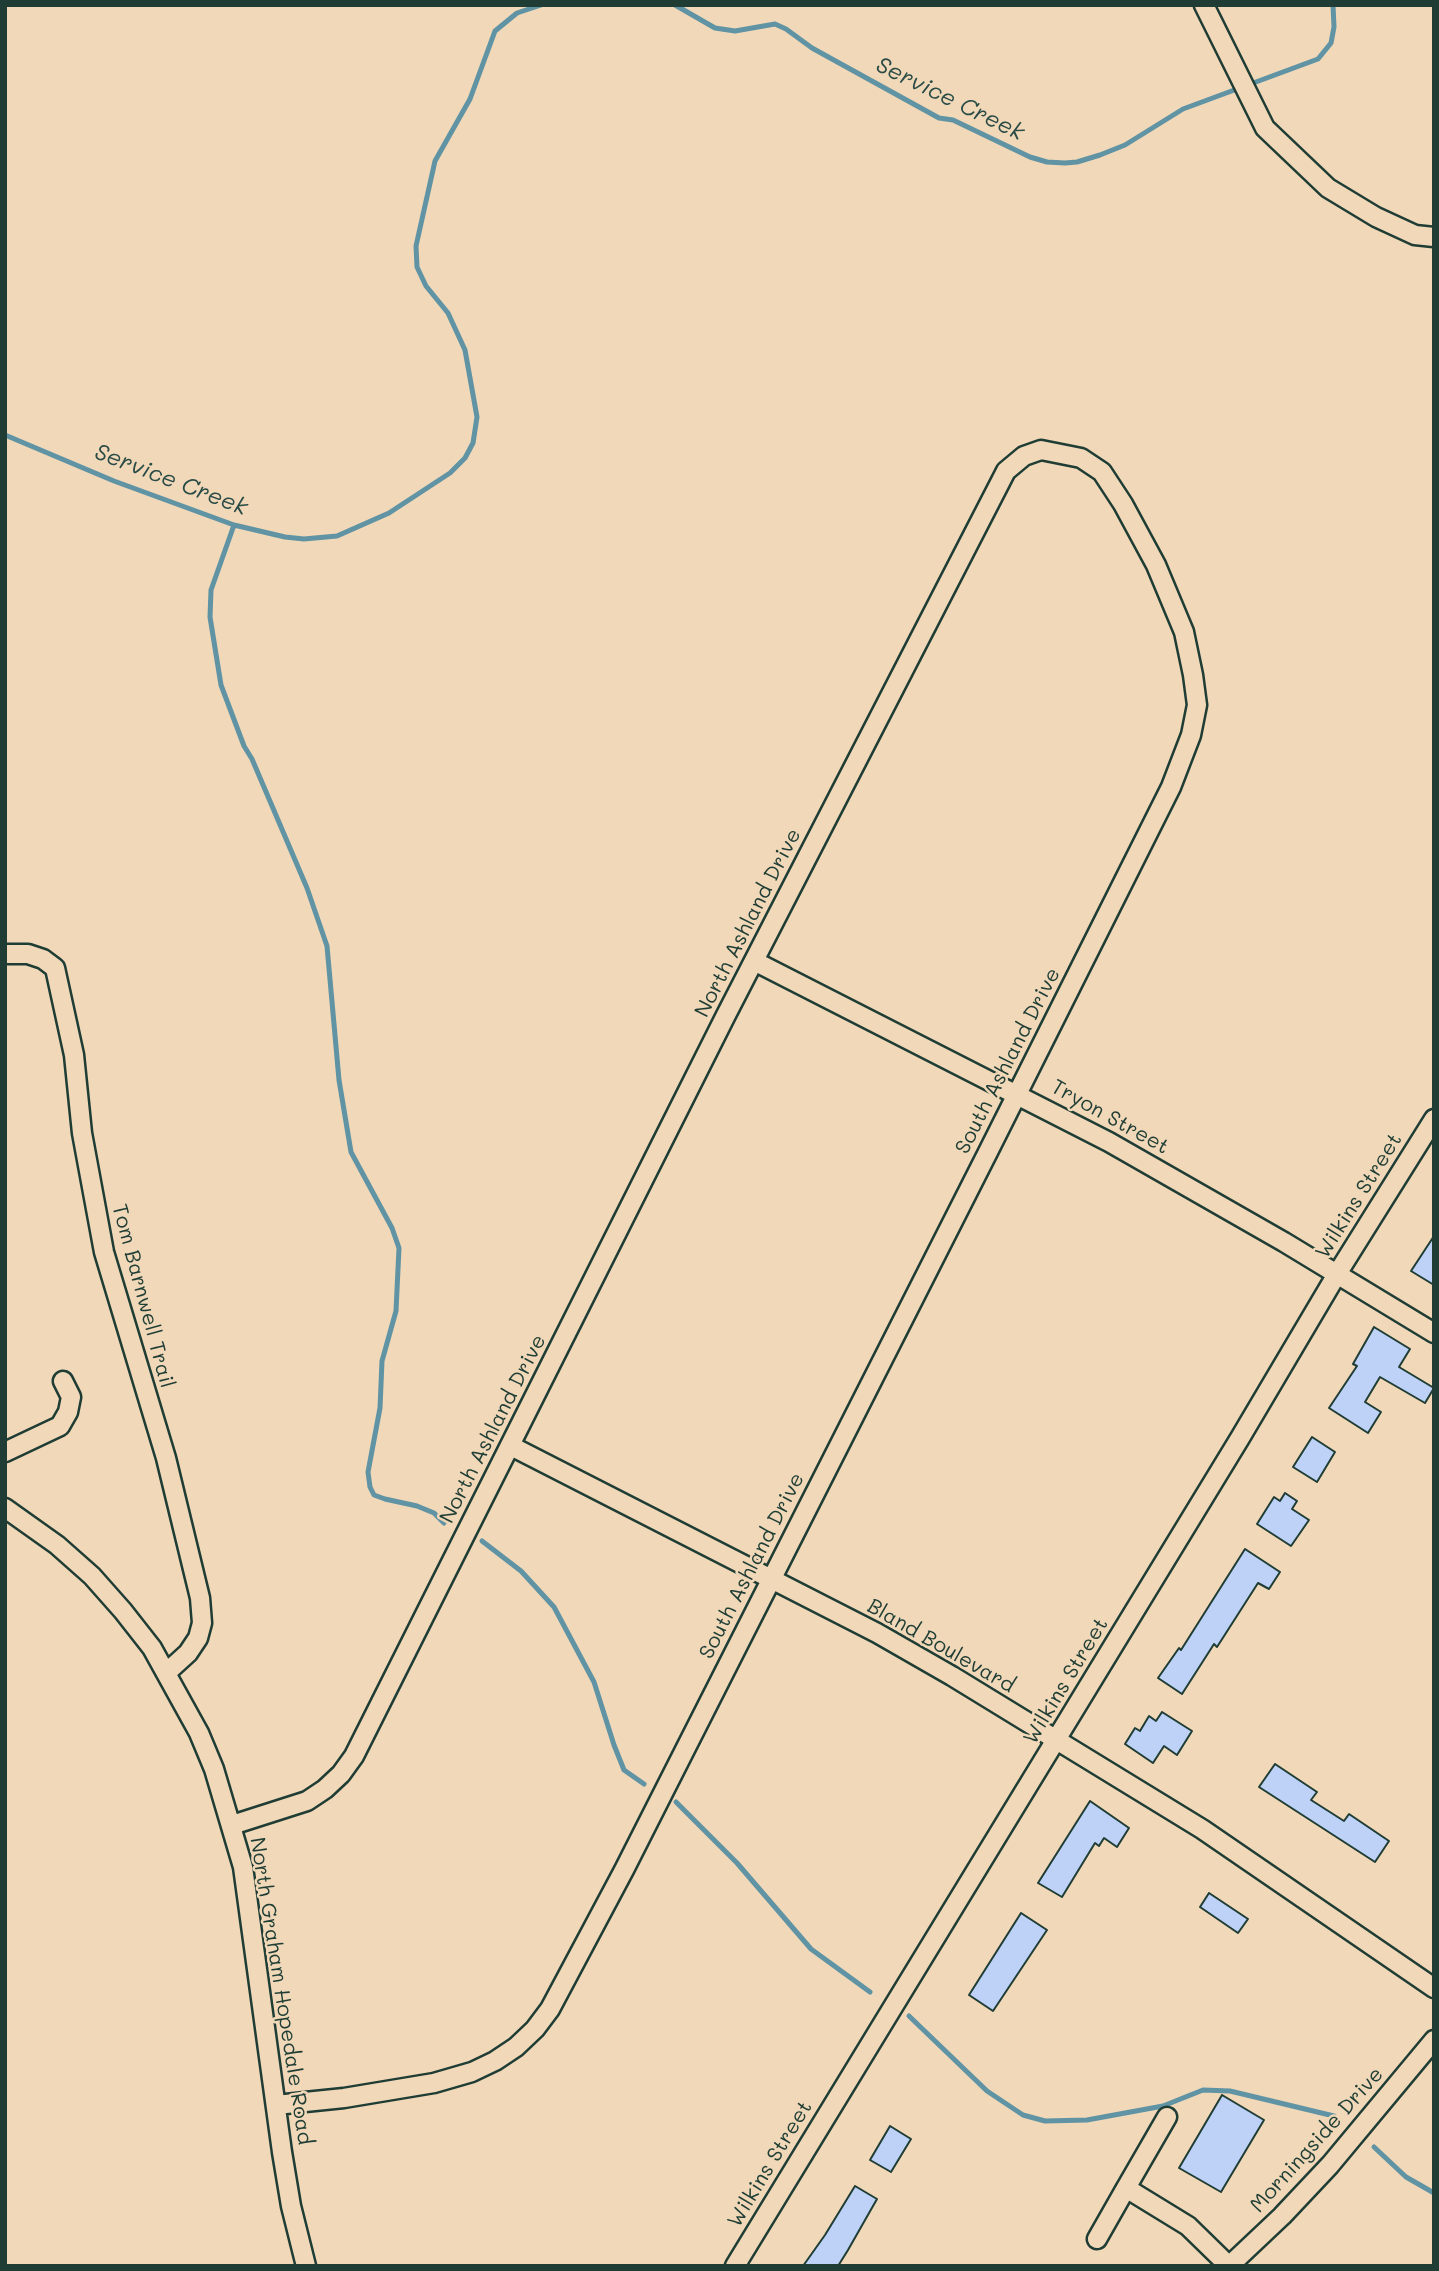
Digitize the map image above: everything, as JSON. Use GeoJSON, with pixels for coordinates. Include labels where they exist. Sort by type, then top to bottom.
{"type":"FeatureCollection","features":[{"type":"Feature","properties":{"kind":"street"},"geometry":{"type":"LineString","coordinates":[[1204,5],[1265,128],[1328,188],[1376,217],[1415,235],[1434,237]]}},
{"type":"Feature","properties":{"kind":"street","name":"North Ashland Drive"},"geometry":{"type":"LineString","coordinates":[[232,1825],[307,1801],[325,1789],[354,1756],[754,961],[1006,471],[1024,456],[1041,450],[1081,457],[1102,472],[1156,565],[1184,632],[1194,675],[1197,705],[1191,735],[1171,787],[1127,874]]}},
{"type":"Feature","properties":{"kind":"street","name":"South Ashland Drive"},"geometry":{"type":"LineString","coordinates":[[276,2105],[433,2084],[472,2072],[516,2047],[535,2029],[550,2009],[624,1870],[1127,874]]}},
{"type":"Feature","properties":{"kind":"street","name":"Tom Barnwell Trail"},"geometry":{"type":"LineString","coordinates":[[5,954],[28,954],[43,959],[55,968],[74,1055],[83,1144],[104,1252],[166,1458],[200,1598],[202,1623],[198,1638],[188,1653],[166,1673]]}},
{"type":"Feature","properties":{"kind":"street","name":"Tryon Street"},"geometry":{"type":"LineString","coordinates":[[754,961],[1109,1142],[1434,1333]]}},
{"type":"Feature","properties":{"kind":"street","name":"Wilkins Street"},"geometry":{"type":"LineString","coordinates":[[734,2266],[1434,1119]]}},
{"type":"Feature","properties":{"kind":"street"},"geometry":{"type":"LineString","coordinates":[[5,1452],[60,1426],[68,1412],[71,1397],[63,1381]]}},
{"type":"Feature","properties":{"kind":"street","name":"Bland Boulevard"},"geometry":{"type":"LineString","coordinates":[[511,1446],[877,1633],[952,1675],[1055,1741],[1202,1829],[1434,1988]]}},
{"type":"Feature","properties":{"kind":"street","name":"North Graham Hopedale Road"},"geometry":{"type":"LineString","coordinates":[[5,1508],[57,1545],[92,1576],[130,1620],[152,1648],[199,1733],[232,1825],[243,1867],[291,2206],[306,2266]]}},
{"type":"Feature","properties":{"kind":"street","name":"Morningside Drive"},"geometry":{"type":"LineString","coordinates":[[1233,2264],[1330,2165],[1434,2040]]}},
{"type":"Feature","properties":{"kind":"street"},"geometry":{"type":"LineString","coordinates":[[1097,2239],[1167,2117]]}},
{"type":"Feature","properties":{"kind":"street"},"geometry":{"type":"LineString","coordinates":[[1126,2188],[1188,2226],[1233,2264]]}},
{"type":"Feature","properties":{"kind":"building"},"geometry":{"type":"Polygon","coordinates":[[[1434,1236],[1434,1285],[1411,1271],[1434,1236]]]}},
{"type":"Feature","properties":{"kind":"building"},"geometry":{"type":"Polygon","coordinates":[[[1374,1327],[1410,1349],[1399,1367],[1434,1388],[1425,1403],[1380,1377],[1365,1402],[1381,1412],[1368,1433],[1329,1408],[1357,1366],[1353,1364],[1374,1327]]]}},
{"type":"Feature","properties":{"kind":"building"},"geometry":{"type":"Polygon","coordinates":[[[1312,1437],[1335,1452],[1317,1482],[1293,1467],[1312,1437]]]}},
{"type":"Feature","properties":{"kind":"building"},"geometry":{"type":"Polygon","coordinates":[[[1285,1493],[1297,1501],[1292,1509],[1309,1520],[1291,1546],[1257,1524],[1274,1497],[1280,1501],[1285,1493]]]}},
{"type":"Feature","properties":{"kind":"building"},"geometry":{"type":"Polygon","coordinates":[[[1245,1549],[1280,1572],[1269,1589],[1258,1583],[1217,1647],[1214,1644],[1182,1694],[1158,1678],[1179,1648],[1181,1650],[1245,1549]]]}},
{"type":"Feature","properties":{"kind":"building"},"geometry":{"type":"Polygon","coordinates":[[[1162,1712],[1192,1731],[1177,1755],[1164,1746],[1153,1763],[1125,1744],[1135,1728],[1140,1731],[1149,1716],[1156,1721],[1162,1712]]]}},
{"type":"Feature","properties":{"kind":"building"},"geometry":{"type":"Polygon","coordinates":[[[1275,1764],[1317,1792],[1311,1800],[1344,1821],[1349,1814],[1389,1841],[1375,1862],[1259,1787],[1275,1764]]]}},
{"type":"Feature","properties":{"kind":"building"},"geometry":{"type":"Polygon","coordinates":[[[1090,1801],[1129,1828],[1117,1847],[1104,1838],[1099,1846],[1095,1843],[1062,1897],[1038,1883],[1090,1801]]]}},
{"type":"Feature","properties":{"kind":"building"},"geometry":{"type":"Polygon","coordinates":[[[1209,1893],[1248,1919],[1238,1933],[1200,1907],[1209,1893]]]}},
{"type":"Feature","properties":{"kind":"building"},"geometry":{"type":"Polygon","coordinates":[[[1021,1913],[1047,1930],[993,2011],[969,1995],[1021,1913]]]}},
{"type":"Feature","properties":{"kind":"building"},"geometry":{"type":"Polygon","coordinates":[[[1222,2095],[1264,2120],[1221,2192],[1179,2168],[1222,2095]]]}},
{"type":"Feature","properties":{"kind":"building"},"geometry":{"type":"Polygon","coordinates":[[[890,2126],[911,2139],[891,2172],[870,2160],[890,2126]]]}},
{"type":"Feature","properties":{"kind":"building"},"geometry":{"type":"Polygon","coordinates":[[[855,2186],[877,2199],[838,2266],[803,2266],[825,2235],[855,2186]]]}},
{"type":"Feature","properties":{"kind":"waterway","name":"Service Creek"},"geometry":{"type":"LineString","coordinates":[[5,435],[114,481],[234,525],[304,539],[337,536],[389,513],[450,473],[465,458],[473,443],[477,417],[465,350],[448,313],[426,286],[417,267],[416,246],[435,161],[470,99],[495,31],[517,13],[541,5]]}},
{"type":"Feature","properties":{"kind":"waterway","name":"Service Creek"},"geometry":{"type":"LineString","coordinates":[[675,5],[715,28],[735,31],[775,24],[812,48],[939,118],[953,120],[1030,157],[1065,163],[1077,162],[1125,145],[1183,109],[1318,59],[1331,43],[1334,27],[1333,5]]}},
{"type":"Feature","properties":{"kind":"waterway"},"geometry":{"type":"LineString","coordinates":[[234,525],[211,590],[210,617],[221,685],[244,746],[307,888],[327,946],[339,1080],[351,1152],[392,1228],[399,1248],[396,1311],[382,1361],[380,1408],[368,1472],[370,1487],[374,1495],[417,1506],[434,1513],[444,1523]]}},
{"type":"Feature","properties":{"kind":"waterway"},"geometry":{"type":"LineString","coordinates":[[482,1541],[521,1571],[554,1607],[594,1682],[624,1770],[644,1784]]}},
{"type":"Feature","properties":{"kind":"waterway"},"geometry":{"type":"LineString","coordinates":[[676,1802],[737,1863],[811,1949],[870,1992]]}},
{"type":"Feature","properties":{"kind":"waterway"},"geometry":{"type":"LineString","coordinates":[[909,2016],[987,2091],[1023,2115],[1045,2121],[1087,2120],[1163,2106],[1203,2090],[1230,2091],[1334,2116]]}},
{"type":"Feature","properties":{"kind":"waterway"},"geometry":{"type":"LineString","coordinates":[[1374,2147],[1406,2177],[1434,2193]]}}]}
